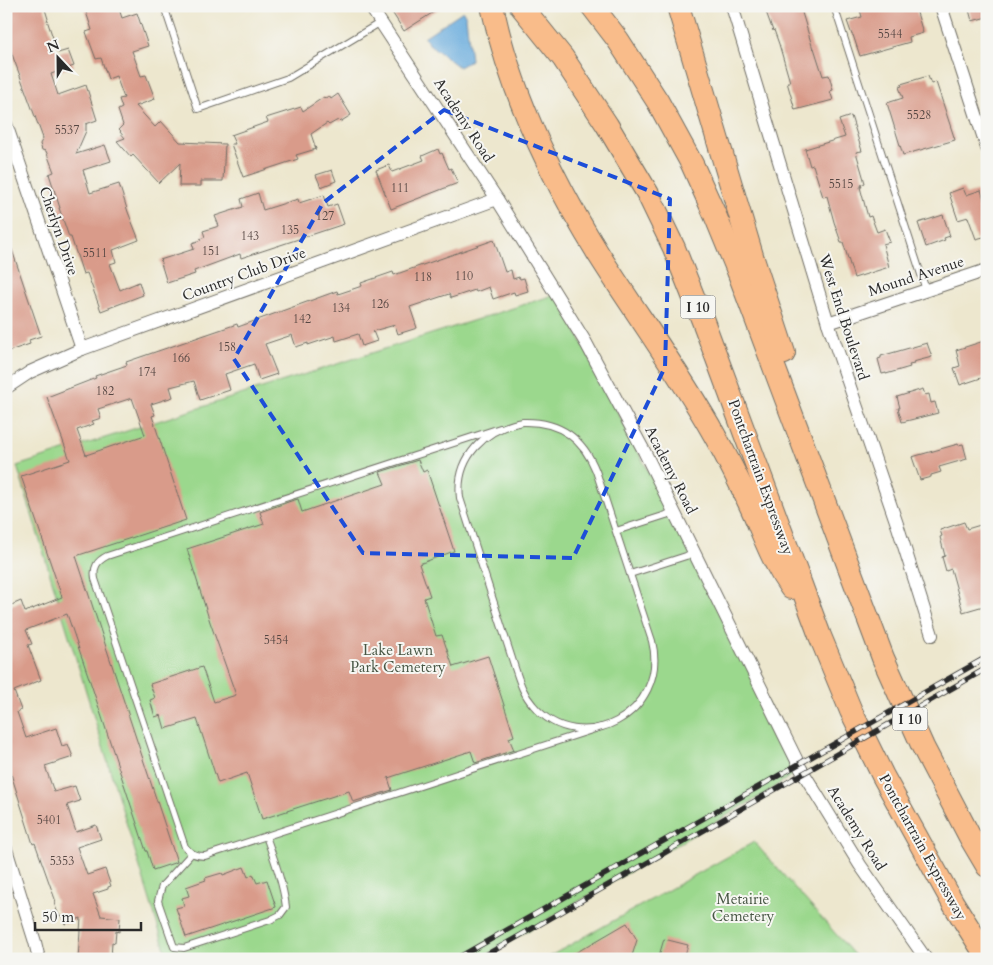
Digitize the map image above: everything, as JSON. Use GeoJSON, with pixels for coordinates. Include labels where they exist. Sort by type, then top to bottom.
{"type":"FeatureCollection","features":[{"type":"Feature","properties":{"kind":"highway"},"geometry":{"type":"LineString","coordinates":[[492,6],[498,34],[513,78],[530,123],[554,177],[598,254],[676,371],[716,436],[751,507],[776,564],[820,636]]}},
{"type":"Feature","properties":{"kind":"highway","name":"Pontchartrain Expressway"},"geometry":{"type":"LineString","coordinates":[[521,6],[568,66],[608,125],[648,194],[674,248],[703,321],[820,636],[851,711],[883,776],[953,903],[987,957]]}},
{"type":"Feature","properties":{"kind":"highway","name":"I 10"},"geometry":{"type":"LineString","coordinates":[[592,6],[618,40],[658,102],[692,164],[738,271],[883,658],[923,747],[987,866]]}},
{"type":"Feature","properties":{"kind":"highway"},"geometry":{"type":"LineString","coordinates":[[678,6],[753,259],[809,428],[847,564]]}},
{"type":"Feature","properties":{"kind":"street","name":"Academy Road"},"geometry":{"type":"LineString","coordinates":[[370,6],[497,199],[586,343],[644,451],[801,769],[860,865],[926,959]]}},
{"type":"Feature","properties":{"kind":"street","name":"West End Boulevard"},"geometry":{"type":"LineString","coordinates":[[732,6],[828,323],[895,518],[932,635]]}},
{"type":"Feature","properties":{"kind":"street"},"geometry":{"type":"LineString","coordinates":[[941,6],[987,148]]}},
{"type":"Feature","properties":{"kind":"street","name":"Cherlyn Drive"},"geometry":{"type":"LineString","coordinates":[[6,124],[82,349]]}},
{"type":"Feature","properties":{"kind":"street","name":"Country Club Drive"},"geometry":{"type":"LineString","coordinates":[[6,388],[30,372],[82,349],[497,199]]}},
{"type":"Feature","properties":{"kind":"street","name":"Mound Avenue"},"geometry":{"type":"LineString","coordinates":[[828,323],[987,270]]}},
{"type":"Feature","properties":{"kind":"street"},"geometry":{"type":"LineString","coordinates":[[6,850],[39,959]]}},
{"type":"Feature","properties":{"kind":"lane"},"geometry":{"type":"LineString","coordinates":[[164,6],[198,110],[288,78],[381,22]]}},
{"type":"Feature","properties":{"kind":"lane"},"geometry":{"type":"LineString","coordinates":[[834,6],[926,290]]}},
{"type":"Feature","properties":{"kind":"lane"},"geometry":{"type":"LineString","coordinates":[[523,422],[541,423],[558,428],[574,438],[592,461],[652,641],[654,670],[649,687],[643,698],[627,715],[601,727],[205,856],[191,854],[185,847],[95,579],[94,571],[101,559],[500,428],[523,422]]}},
{"type":"Feature","properties":{"kind":"lane"},"geometry":{"type":"LineString","coordinates":[[500,428],[484,438],[472,451],[464,467],[459,490],[464,511],[522,689],[528,700],[549,719],[572,728],[601,727]]}},
{"type":"Feature","properties":{"kind":"lane"},"geometry":{"type":"LineString","coordinates":[[616,531],[674,512]]}},
{"type":"Feature","properties":{"kind":"lane"},"geometry":{"type":"LineString","coordinates":[[630,574],[694,552]]}},
{"type":"Feature","properties":{"kind":"lane"},"geometry":{"type":"LineString","coordinates":[[191,854],[162,886],[158,901],[174,947],[184,948],[280,915],[286,907],[277,868],[266,836]]}},
{"type":"Feature","properties":{"kind":"highlighted area"},"geometry":{"type":"Polygon","coordinates":[[[444,110],[670,199],[665,367],[573,558],[363,553],[234,359],[323,203],[444,110]]]}},
{"type":"Feature","properties":{"kind":"green space","name":"Lake Lawn Park Cemetery"},"geometry":{"type":"Polygon","coordinates":[[[557,294],[801,769],[764,794],[479,959],[168,959],[17,466],[557,294]]]}},
{"type":"Feature","properties":{"kind":"green space","name":"Metairie Cemetery"},"geometry":{"type":"Polygon","coordinates":[[[754,842],[858,959],[545,959],[754,842]]]}},
{"type":"Feature","properties":{"kind":"water"},"geometry":{"type":"Polygon","coordinates":[[[463,11],[466,17],[471,60],[459,67],[429,44],[424,37],[463,11]]]}},
{"type":"Feature","properties":{"kind":"building"},"geometry":{"type":"Polygon","coordinates":[[[21,6],[44,6],[58,53],[68,50],[74,66],[51,74],[58,95],[86,85],[97,120],[86,124],[86,131],[76,154],[105,145],[111,161],[83,170],[90,193],[119,184],[139,240],[113,250],[116,262],[110,264],[120,290],[139,282],[143,295],[101,311],[87,273],[83,274],[71,237],[69,237],[49,174],[54,172],[46,151],[42,150],[40,144],[43,138],[6,38],[6,11],[21,6]]]}},
{"type":"Feature","properties":{"kind":"building"},"geometry":{"type":"Polygon","coordinates":[[[84,6],[118,6],[122,18],[137,13],[148,46],[132,51],[141,76],[146,75],[155,99],[136,106],[155,127],[161,121],[180,142],[225,144],[223,181],[201,181],[201,186],[179,186],[180,163],[159,183],[117,141],[125,138],[119,129],[123,125],[118,110],[122,108],[119,99],[124,98],[116,76],[108,79],[101,58],[96,59],[86,32],[92,30],[84,6]]]}},
{"type":"Feature","properties":{"kind":"building"},"geometry":{"type":"Polygon","coordinates":[[[388,6],[443,6],[404,31],[388,6]]]}},
{"type":"Feature","properties":{"kind":"building"},"geometry":{"type":"Polygon","coordinates":[[[772,6],[800,6],[823,76],[829,75],[833,90],[830,91],[833,100],[795,110],[787,82],[790,82],[779,44],[765,9],[772,6]]]}},
{"type":"Feature","properties":{"kind":"building"},"geometry":{"type":"Polygon","coordinates":[[[859,6],[915,6],[923,33],[909,37],[910,42],[860,56],[847,21],[862,17],[859,6]]]}},
{"type":"Feature","properties":{"kind":"building"},"geometry":{"type":"Polygon","coordinates":[[[968,6],[987,6],[987,17],[972,21],[968,6]]]}},
{"type":"Feature","properties":{"kind":"building"},"geometry":{"type":"Polygon","coordinates":[[[928,76],[931,84],[936,82],[955,140],[903,155],[887,103],[903,98],[899,87],[902,86],[901,84],[928,76]]]}},
{"type":"Feature","properties":{"kind":"building"},"geometry":{"type":"Polygon","coordinates":[[[338,94],[351,115],[340,122],[338,120],[329,125],[327,123],[311,134],[316,149],[296,155],[298,159],[243,177],[231,144],[235,144],[231,135],[268,122],[266,118],[301,107],[303,111],[324,97],[329,96],[331,99],[338,94]]]}},
{"type":"Feature","properties":{"kind":"building"},"geometry":{"type":"Polygon","coordinates":[[[851,116],[862,151],[856,152],[865,183],[860,187],[868,217],[871,216],[877,232],[885,229],[890,242],[883,244],[889,267],[854,278],[827,196],[823,197],[813,165],[810,166],[805,149],[845,137],[839,120],[851,116]]]}},
{"type":"Feature","properties":{"kind":"building"},"geometry":{"type":"Polygon","coordinates":[[[438,149],[440,154],[442,153],[449,169],[451,168],[458,183],[391,209],[376,170],[389,165],[392,172],[424,160],[422,156],[438,149]]]}},
{"type":"Feature","properties":{"kind":"building"},"geometry":{"type":"Polygon","coordinates":[[[332,170],[336,181],[321,187],[316,175],[332,170]]]}},
{"type":"Feature","properties":{"kind":"building"},"geometry":{"type":"Polygon","coordinates":[[[963,188],[966,195],[981,190],[987,209],[987,236],[976,239],[968,217],[958,220],[949,193],[963,188]]]}},
{"type":"Feature","properties":{"kind":"building"},"geometry":{"type":"Polygon","coordinates":[[[258,193],[263,210],[298,199],[299,203],[324,195],[328,207],[337,204],[344,224],[241,258],[240,254],[194,271],[195,274],[167,283],[160,260],[194,249],[192,243],[205,237],[203,231],[219,226],[215,216],[243,207],[241,199],[258,193]]]}},
{"type":"Feature","properties":{"kind":"building"},"geometry":{"type":"Polygon","coordinates":[[[943,215],[950,236],[944,238],[945,240],[926,247],[918,223],[943,215]]]}},
{"type":"Feature","properties":{"kind":"building"},"geometry":{"type":"Polygon","coordinates":[[[6,238],[8,238],[41,336],[29,340],[30,344],[6,352],[6,238]]]}},
{"type":"Feature","properties":{"kind":"building"},"geometry":{"type":"Polygon","coordinates":[[[494,240],[505,272],[511,270],[513,279],[524,278],[528,291],[515,295],[514,292],[493,299],[489,287],[451,298],[449,294],[410,307],[417,328],[398,334],[395,325],[373,331],[377,341],[362,346],[358,334],[336,341],[335,336],[296,347],[292,335],[265,344],[277,374],[259,380],[254,364],[225,374],[230,390],[200,400],[194,381],[170,387],[173,397],[151,404],[155,415],[152,416],[186,520],[76,556],[177,862],[153,870],[67,614],[26,630],[32,644],[28,645],[41,680],[14,691],[21,710],[17,712],[26,738],[56,728],[62,746],[68,744],[73,757],[45,766],[54,792],[75,786],[80,801],[67,805],[76,832],[96,825],[101,839],[77,847],[87,875],[105,869],[111,886],[108,889],[93,894],[101,916],[120,918],[119,932],[116,931],[115,943],[112,942],[111,959],[78,958],[81,918],[65,924],[61,915],[59,916],[54,903],[56,902],[35,843],[33,844],[6,758],[6,612],[11,612],[9,606],[21,601],[25,612],[62,597],[21,476],[70,460],[47,397],[96,378],[95,376],[127,365],[126,362],[237,324],[238,327],[337,291],[338,294],[362,286],[361,283],[393,272],[394,275],[494,240]],[[132,398],[98,409],[101,418],[92,421],[94,424],[77,430],[86,455],[145,435],[132,398]]]}},
{"type":"Feature","properties":{"kind":"building"},"geometry":{"type":"Polygon","coordinates":[[[987,340],[987,376],[960,385],[954,368],[960,366],[956,350],[987,340]]]}},
{"type":"Feature","properties":{"kind":"building"},"geometry":{"type":"Polygon","coordinates":[[[927,343],[932,357],[913,362],[914,364],[909,365],[910,367],[882,374],[878,359],[881,356],[927,343]]]}},
{"type":"Feature","properties":{"kind":"building"},"geometry":{"type":"Polygon","coordinates":[[[923,389],[925,395],[929,394],[931,403],[935,402],[938,413],[902,422],[897,397],[923,389]]]}},
{"type":"Feature","properties":{"kind":"building"},"geometry":{"type":"Polygon","coordinates":[[[963,444],[967,459],[939,467],[941,472],[920,480],[912,457],[963,444]]]}},
{"type":"Feature","properties":{"kind":"building"},"geometry":{"type":"Polygon","coordinates":[[[418,460],[423,472],[427,470],[454,551],[419,564],[430,596],[424,598],[436,636],[442,635],[453,667],[488,656],[514,736],[509,738],[514,750],[475,763],[471,751],[388,778],[392,790],[353,802],[349,791],[262,819],[247,773],[218,783],[197,719],[165,729],[161,715],[155,717],[150,700],[155,698],[150,684],[202,667],[214,702],[236,695],[187,549],[264,524],[260,512],[291,501],[298,499],[302,512],[385,484],[380,472],[418,460]]]}},
{"type":"Feature","properties":{"kind":"building"},"geometry":{"type":"Polygon","coordinates":[[[964,522],[967,529],[987,523],[987,562],[983,563],[987,575],[987,605],[963,612],[951,569],[946,571],[942,557],[945,556],[940,530],[964,522]]]}},
{"type":"Feature","properties":{"kind":"building"},"geometry":{"type":"Polygon","coordinates":[[[244,867],[248,877],[253,874],[257,883],[267,880],[276,907],[186,937],[176,908],[184,906],[182,898],[189,896],[186,887],[206,880],[205,878],[222,873],[223,875],[244,867]]]}},
{"type":"Feature","properties":{"kind":"building"},"geometry":{"type":"Polygon","coordinates":[[[627,923],[637,940],[631,959],[565,959],[627,923]]]}},
{"type":"Feature","properties":{"kind":"building"},"geometry":{"type":"Polygon","coordinates":[[[664,939],[688,945],[684,959],[658,959],[664,939]]]}},
{"type":"Feature","properties":{"kind":"railway"},"geometry":{"type":"LineString","coordinates":[[456,959],[987,657]]}},
{"type":"Feature","properties":{"kind":"railway"},"geometry":{"type":"LineString","coordinates":[[479,959],[987,668]]}}]}
